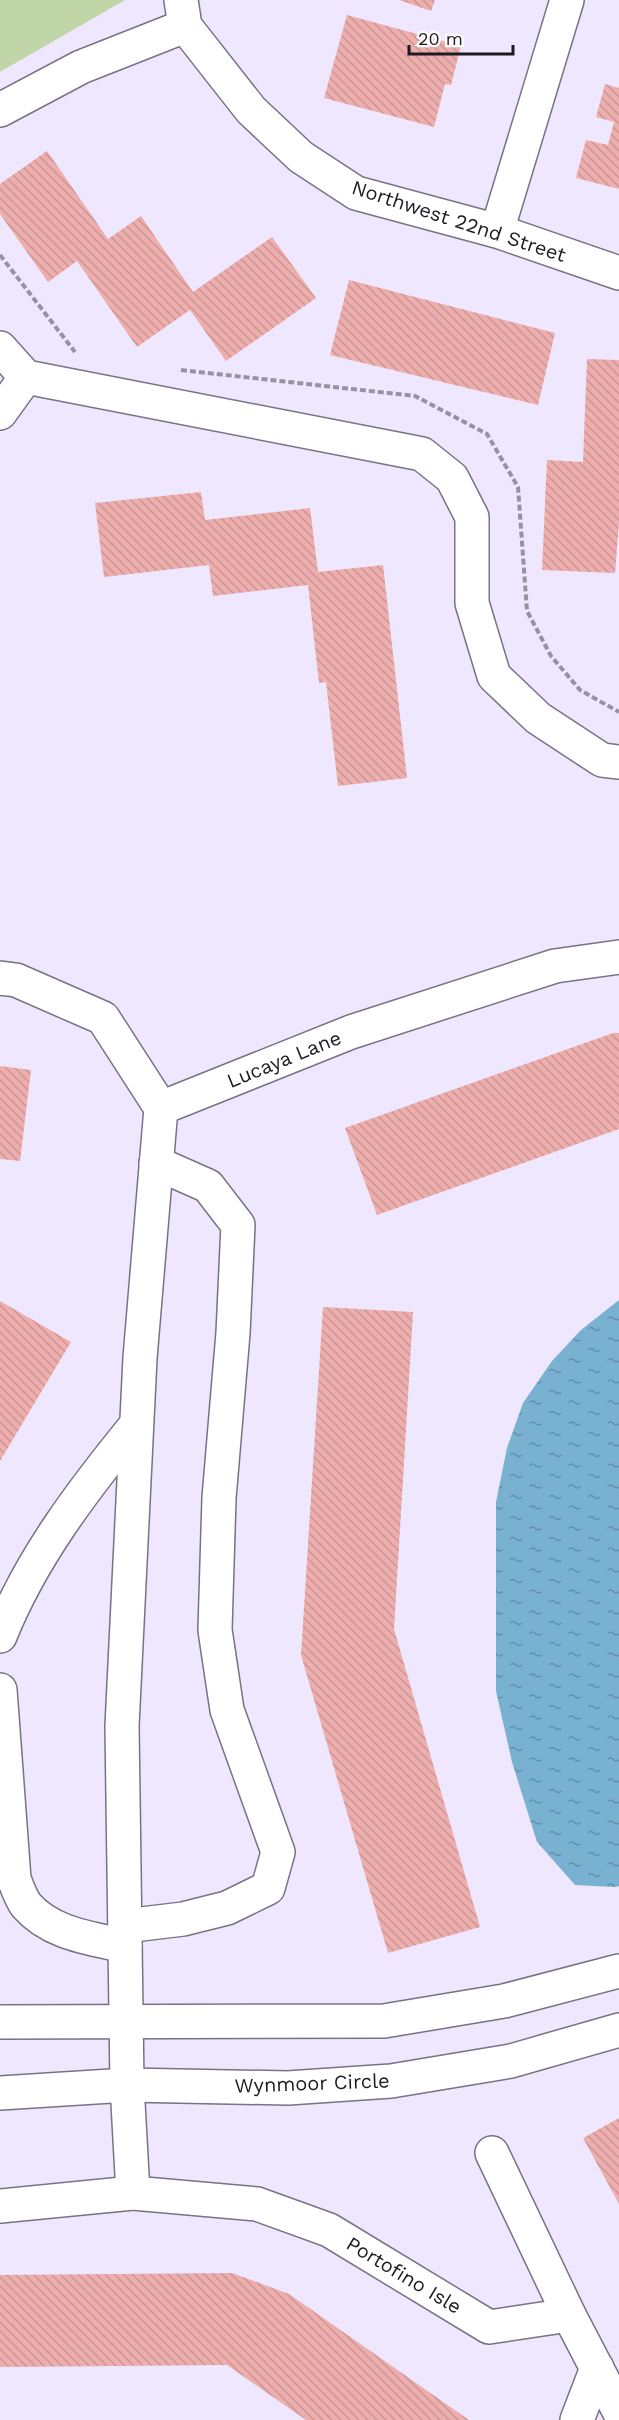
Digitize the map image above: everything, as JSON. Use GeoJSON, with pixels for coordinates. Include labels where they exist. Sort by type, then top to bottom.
{"type":"FeatureCollection","features":[{"type":"Feature","properties":{"kind":"street"},"geometry":{"type":"LineString","coordinates":[[497,231],[567,0]]}},
{"type":"Feature","properties":{"kind":"street"},"geometry":{"type":"LineString","coordinates":[[0,110],[183,13]]}},
{"type":"Feature","properties":{"kind":"street","name":"Northwest 22nd Street"},"geometry":{"type":"LineString","coordinates":[[183,13],[251,110],[301,157],[356,193],[497,231],[619,273]]}},
{"type":"Feature","properties":{"kind":"street"},"geometry":{"type":"LineString","coordinates":[[0,348],[26,377],[422,454],[452,478],[472,517],[472,603],[494,676],[538,718],[602,760],[619,762]]}},
{"type":"Feature","properties":{"kind":"street"},"geometry":{"type":"LineString","coordinates":[[0,412],[26,377]]}},
{"type":"Feature","properties":{"kind":"street","name":"Lucaya Lane"},"geometry":{"type":"LineString","coordinates":[[161,1108],[351,1032],[555,966],[619,957]]}},
{"type":"Feature","properties":{"kind":"street"},"geometry":{"type":"LineString","coordinates":[[0,978],[16,980],[103,1018],[161,1108],[136,1425],[122,1726],[127,2085],[133,2193]]}},
{"type":"Feature","properties":{"kind":"street"},"geometry":{"type":"LineString","coordinates":[[0,1690],[14,1879],[25,1904],[47,1924],[72,1933],[125,1936],[183,1918],[227,1908],[268,1888],[278,1852],[227,1710],[215,1630],[219,1498],[234,1333],[238,1225],[208,1186],[156,1163]]}},
{"type":"Feature","properties":{"kind":"street"},"geometry":{"type":"LineString","coordinates":[[0,1636],[17,1594],[87,1486],[136,1425]]}},
{"type":"Feature","properties":{"kind":"street"},"geometry":{"type":"LineString","coordinates":[[0,2022],[384,2021],[504,2001],[619,1971]]}},
{"type":"Feature","properties":{"kind":"street","name":"Wynmoor Circle"},"geometry":{"type":"LineString","coordinates":[[0,2093],[127,2085],[288,2088],[391,2081],[511,2061],[619,2030]]}},
{"type":"Feature","properties":{"kind":"street"},"geometry":{"type":"LineString","coordinates":[[492,2153],[569,2315],[619,2411]]}},
{"type":"Feature","properties":{"kind":"street","name":"Portofino Isle"},"geometry":{"type":"LineString","coordinates":[[0,2206],[133,2193],[256,2204],[329,2230],[489,2327],[569,2315]]}},
{"type":"Feature","properties":{"kind":"street"},"geometry":{"type":"LineString","coordinates":[[577,2420],[597,2368]]}},
{"type":"Feature","properties":{"kind":"green space"},"geometry":{"type":"Polygon","coordinates":[[[0,0],[125,0],[0,72],[0,0]]]}},
{"type":"Feature","properties":{"kind":"water"},"geometry":{"type":"Polygon","coordinates":[[[619,1300],[619,1886],[614,1887],[575,1885],[537,1842],[512,1762],[496,1691],[496,1502],[507,1448],[523,1403],[552,1361],[581,1330],[619,1300]]]}},
{"type":"Feature","properties":{"kind":"building"},"geometry":{"type":"Polygon","coordinates":[[[399,0],[435,0],[431,11],[399,0]]]}},
{"type":"Feature","properties":{"kind":"building"},"geometry":{"type":"Polygon","coordinates":[[[347,15],[461,46],[451,85],[445,84],[434,127],[324,98],[347,15]]]}},
{"type":"Feature","properties":{"kind":"building"},"geometry":{"type":"Polygon","coordinates":[[[605,84],[619,88],[619,189],[576,178],[586,140],[608,145],[614,122],[596,117],[605,84]]]}},
{"type":"Feature","properties":{"kind":"building"},"geometry":{"type":"Polygon","coordinates":[[[47,151],[108,239],[141,216],[193,292],[272,237],[316,298],[226,361],[190,310],[137,347],[77,261],[48,282],[0,214],[0,184],[47,151]]]}},
{"type":"Feature","properties":{"kind":"building"},"geometry":{"type":"Polygon","coordinates":[[[349,280],[555,333],[538,405],[330,355],[349,280]]]}},
{"type":"Feature","properties":{"kind":"building"},"geometry":{"type":"Polygon","coordinates":[[[587,359],[619,360],[619,522],[615,573],[542,570],[547,460],[583,462],[587,359]]]}},
{"type":"Feature","properties":{"kind":"building"},"geometry":{"type":"Polygon","coordinates":[[[201,492],[205,520],[310,508],[318,572],[383,565],[407,778],[338,786],[326,682],[319,683],[308,585],[213,596],[209,565],[104,577],[95,503],[201,492]]]}},
{"type":"Feature","properties":{"kind":"building"},"geometry":{"type":"Polygon","coordinates":[[[613,1033],[619,1033],[619,1129],[377,1215],[345,1128],[613,1033]]]}},
{"type":"Feature","properties":{"kind":"building"},"geometry":{"type":"Polygon","coordinates":[[[0,1066],[31,1070],[20,1161],[0,1159],[0,1066]]]}},
{"type":"Feature","properties":{"kind":"building"},"geometry":{"type":"Polygon","coordinates":[[[0,1301],[71,1342],[0,1461],[0,1301]]]}},
{"type":"Feature","properties":{"kind":"building"},"geometry":{"type":"Polygon","coordinates":[[[323,1307],[413,1312],[394,1629],[480,1927],[388,1953],[301,1655],[323,1307]]]}},
{"type":"Feature","properties":{"kind":"building"},"geometry":{"type":"Polygon","coordinates":[[[619,2118],[619,2204],[583,2138],[619,2118]]]}},
{"type":"Feature","properties":{"kind":"building"},"geometry":{"type":"Polygon","coordinates":[[[232,2273],[289,2294],[469,2420],[306,2420],[227,2365],[0,2367],[0,2275],[232,2273]]]}}]}
